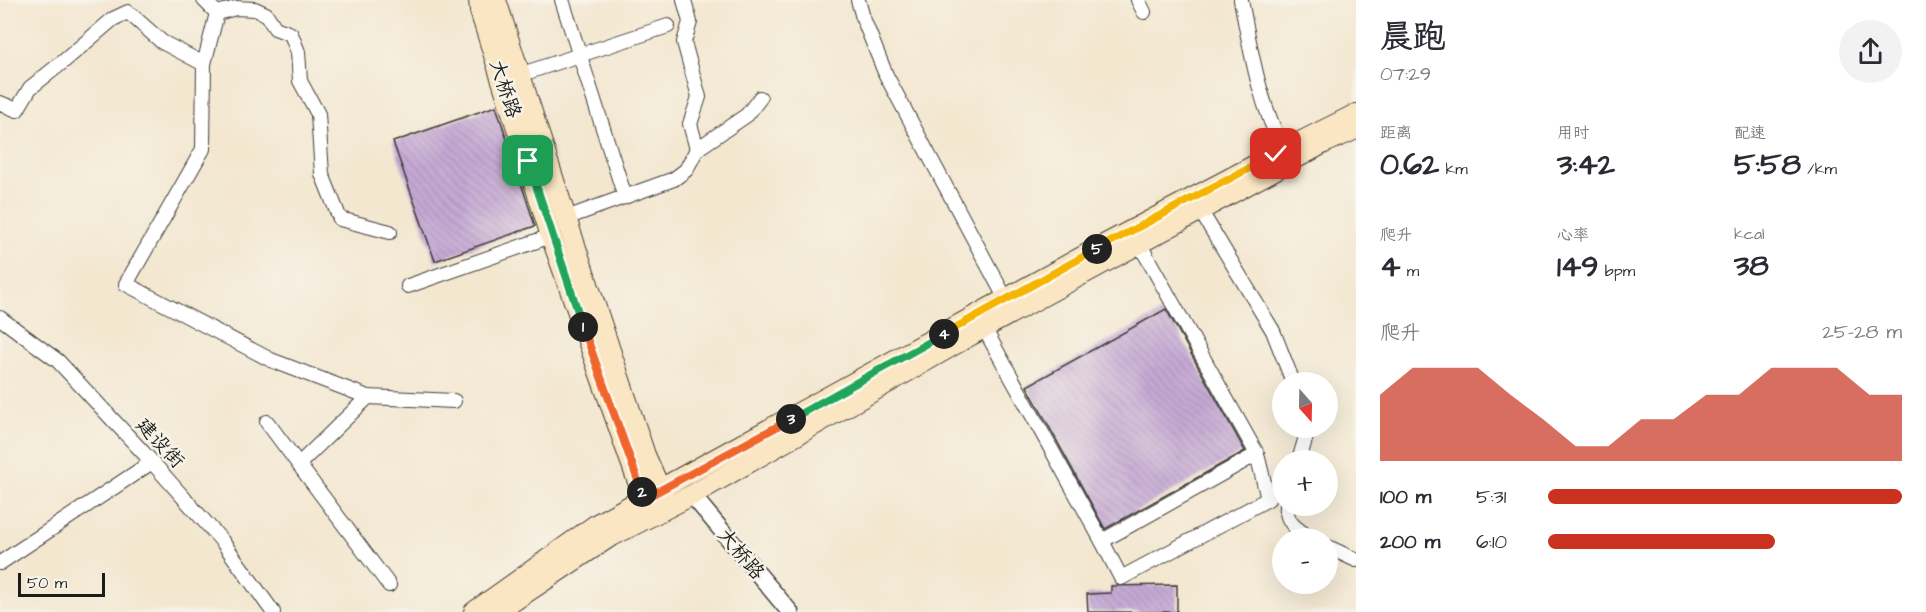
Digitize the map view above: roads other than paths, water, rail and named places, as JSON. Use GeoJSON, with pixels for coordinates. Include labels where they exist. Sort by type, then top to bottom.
{"type":"FeatureCollection","features":[{"type":"Feature","properties":{"kind":"main road","name":"大桥路"},"geometry":{"type":"LineString","coordinates":[[479,0],[480,11],[551,236],[657,503]]}},
{"type":"Feature","properties":{"kind":"main road"},"geometry":{"type":"LineString","coordinates":[[496,0],[645,454],[657,503]]}},
{"type":"Feature","properties":{"kind":"main road"},"geometry":{"type":"LineString","coordinates":[[497,612],[657,503],[1009,306],[1287,156],[1356,114]]}},
{"type":"Feature","properties":{"kind":"main road"},"geometry":{"type":"LineString","coordinates":[[1287,156],[1356,129]]}},
{"type":"Feature","properties":{"kind":"main road"},"geometry":{"type":"LineString","coordinates":[[474,612],[597,524],[657,503],[692,495],[984,328],[1009,306],[1139,243],[1196,204]]}},
{"type":"Feature","properties":{"kind":"street"},"geometry":{"type":"LineString","coordinates":[[204,0],[217,13]]}},
{"type":"Feature","properties":{"kind":"street"},"geometry":{"type":"LineString","coordinates":[[562,0],[625,197]]}},
{"type":"Feature","properties":{"kind":"street"},"geometry":{"type":"LineString","coordinates":[[684,0],[690,22],[684,42],[699,97],[690,124],[697,149]]}},
{"type":"Feature","properties":{"kind":"street"},"geometry":{"type":"LineString","coordinates":[[858,0],[886,75],[1009,306]]}},
{"type":"Feature","properties":{"kind":"street"},"geometry":{"type":"LineString","coordinates":[[1241,0],[1251,54],[1270,120],[1287,156]]}},
{"type":"Feature","properties":{"kind":"street"},"geometry":{"type":"LineString","coordinates":[[217,13],[236,8],[255,9],[266,14],[275,28],[291,34],[298,52],[300,81],[318,114],[322,174],[340,219],[390,232]]}},
{"type":"Feature","properties":{"kind":"street"},"geometry":{"type":"LineString","coordinates":[[0,103],[17,110],[30,88],[112,19],[128,12],[162,42],[204,64]]}},
{"type":"Feature","properties":{"kind":"street"},"geometry":{"type":"LineString","coordinates":[[217,13],[204,64],[203,150],[126,284],[271,360],[368,397],[454,401]]}},
{"type":"Feature","properties":{"kind":"street"},"geometry":{"type":"LineString","coordinates":[[519,75],[668,26]]}},
{"type":"Feature","properties":{"kind":"street"},"geometry":{"type":"LineString","coordinates":[[566,218],[674,179],[686,170],[697,149],[747,115],[760,98]]}},
{"type":"Feature","properties":{"kind":"street"},"geometry":{"type":"LineString","coordinates":[[1196,204],[1273,331],[1289,372]]}},
{"type":"Feature","properties":{"kind":"street"},"geometry":{"type":"LineString","coordinates":[[408,286],[551,236]]}},
{"type":"Feature","properties":{"kind":"street"},"geometry":{"type":"LineString","coordinates":[[984,328],[1121,579],[1268,499],[1257,454],[1139,243]]}},
{"type":"Feature","properties":{"kind":"street","name":"建设街"},"geometry":{"type":"LineString","coordinates":[[0,318],[58,361],[152,462],[222,541],[273,612]]}},
{"type":"Feature","properties":{"kind":"street"},"geometry":{"type":"LineString","coordinates":[[300,463],[368,397]]}},
{"type":"Feature","properties":{"kind":"street"},"geometry":{"type":"LineString","coordinates":[[267,422],[300,463],[389,585]]}},
{"type":"Feature","properties":{"kind":"street"},"geometry":{"type":"LineString","coordinates":[[1102,541],[1257,454]]}},
{"type":"Feature","properties":{"kind":"street"},"geometry":{"type":"LineString","coordinates":[[0,563],[152,462]]}},
{"type":"Feature","properties":{"kind":"street","name":"大桥路"},"geometry":{"type":"LineString","coordinates":[[692,495],[790,612]]}},
{"type":"Feature","properties":{"kind":"street"},"geometry":{"type":"LineString","coordinates":[[1288,516],[1290,522],[1298,528]]}},
{"type":"Feature","properties":{"kind":"street"},"geometry":{"type":"LineString","coordinates":[[1338,552],[1356,560]]}}]}
